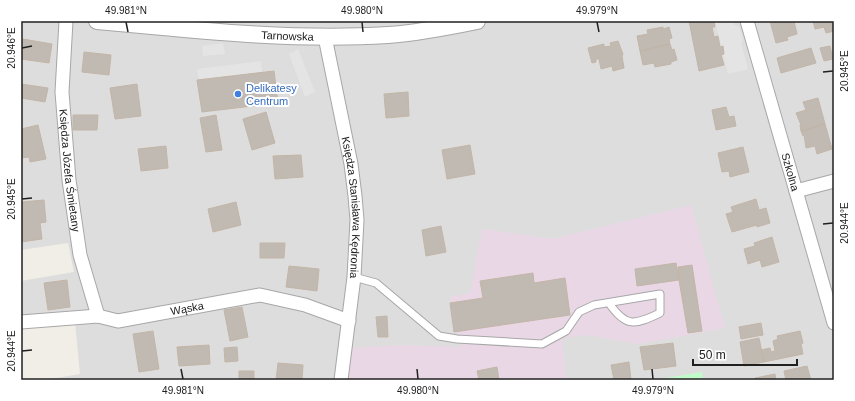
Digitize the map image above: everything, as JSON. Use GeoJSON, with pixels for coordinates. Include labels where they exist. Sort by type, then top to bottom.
{"type":"FeatureCollection","features":[{"type":"Feature","properties":{"kind":"street","name":"Księdza Józefa Śmietany"},"geometry":{"type":"LineString","coordinates":[[66,21],[62,92],[69,180],[80,255],[98,316]]}},
{"type":"Feature","properties":{"kind":"street","name":"Tarnowska"},"geometry":{"type":"LineString","coordinates":[[97,21],[221,32],[325,37],[388,35],[436,30],[477,21]]}},
{"type":"Feature","properties":{"kind":"street","name":"Szkolna"},"geometry":{"type":"LineString","coordinates":[[746,21],[834,323]]}},
{"type":"Feature","properties":{"kind":"street","name":"Księdza Stanisława Kędronia"},"geometry":{"type":"LineString","coordinates":[[325,37],[351,164],[356,196],[357,241],[349,321],[341,380]]}},
{"type":"Feature","properties":{"kind":"street"},"geometry":{"type":"LineString","coordinates":[[796,191],[834,181]]}},
{"type":"Feature","properties":{"kind":"street","name":"Wąska"},"geometry":{"type":"LineString","coordinates":[[21,322],[98,316],[118,321],[260,295],[305,305],[349,321]]}},
{"type":"Feature","properties":{"kind":"lane"},"geometry":{"type":"LineString","coordinates":[[354,277],[376,283],[439,336],[457,339],[542,344],[566,331],[579,312],[594,305],[660,294],[660,313],[641,322],[625,320],[617,315],[609,303]]}},
{"type":"Feature","properties":{"kind":"shaded area"},"geometry":{"type":"Polygon","coordinates":[[[21,21],[834,21],[834,380],[44,380],[80,374],[75,322],[21,322],[21,281],[74,272],[68,243],[21,250],[21,21]]]}},
{"type":"Feature","properties":{"kind":"shaded area"},"geometry":{"type":"Polygon","coordinates":[[[715,21],[733,21],[734,25],[739,26],[743,40],[741,43],[748,69],[728,74],[715,21]]]}},
{"type":"Feature","properties":{"kind":"shaded area"},"geometry":{"type":"Polygon","coordinates":[[[223,43],[225,54],[203,56],[202,46],[223,43]]]}},
{"type":"Feature","properties":{"kind":"shaded area"},"geometry":{"type":"Polygon","coordinates":[[[298,49],[315,92],[305,97],[289,54],[298,49]]]}},
{"type":"Feature","properties":{"kind":"shaded area"},"geometry":{"type":"Polygon","coordinates":[[[261,61],[262,72],[199,80],[197,69],[261,61]]]}},
{"type":"Feature","properties":{"kind":"shaded area"},"geometry":{"type":"Polygon","coordinates":[[[691,205],[725,328],[639,344],[587,335],[562,338],[566,380],[348,380],[352,348],[400,345],[462,347],[450,297],[470,293],[482,229],[553,239],[691,205]]]}},
{"type":"Feature","properties":{"kind":"green space"},"geometry":{"type":"Polygon","coordinates":[[[702,372],[703,380],[660,380],[660,379],[702,372]]]}},
{"type":"Feature","properties":{"kind":"building"},"geometry":{"type":"Polygon","coordinates":[[[689,21],[714,21],[715,27],[712,27],[714,37],[718,36],[720,47],[723,46],[724,54],[721,55],[724,65],[699,71],[689,21]]]}},
{"type":"Feature","properties":{"kind":"building"},"geometry":{"type":"Polygon","coordinates":[[[770,21],[794,21],[797,34],[787,37],[788,40],[776,43],[770,21]]]}},
{"type":"Feature","properties":{"kind":"building"},"geometry":{"type":"Polygon","coordinates":[[[813,21],[834,21],[834,31],[826,33],[824,27],[815,29],[813,21]]]}},
{"type":"Feature","properties":{"kind":"building"},"geometry":{"type":"Polygon","coordinates":[[[663,27],[663,29],[669,27],[672,38],[669,39],[670,44],[640,51],[637,36],[648,34],[647,30],[663,27]]]}},
{"type":"Feature","properties":{"kind":"building"},"geometry":{"type":"Polygon","coordinates":[[[23,39],[52,44],[49,63],[21,59],[23,39]]]}},
{"type":"Feature","properties":{"kind":"building"},"geometry":{"type":"Polygon","coordinates":[[[618,41],[623,54],[624,68],[613,71],[612,66],[601,69],[599,59],[596,59],[596,62],[592,63],[588,48],[604,44],[604,47],[611,46],[610,43],[618,41]]]}},
{"type":"Feature","properties":{"kind":"building"},"geometry":{"type":"Polygon","coordinates":[[[670,44],[672,50],[674,49],[677,60],[671,62],[671,64],[655,67],[654,63],[643,65],[640,51],[670,44]]]}},
{"type":"Feature","properties":{"kind":"building"},"geometry":{"type":"Polygon","coordinates":[[[830,46],[833,59],[824,61],[820,48],[830,46]]]}},
{"type":"Feature","properties":{"kind":"building"},"geometry":{"type":"Polygon","coordinates":[[[811,48],[816,63],[781,73],[777,58],[811,48]]]}},
{"type":"Feature","properties":{"kind":"building"},"geometry":{"type":"Polygon","coordinates":[[[84,52],[111,55],[109,75],[82,72],[84,52]]]}},
{"type":"Feature","properties":{"kind":"building","name":"Delikatesy Centrum"},"geometry":{"type":"Polygon","coordinates":[[[274,71],[278,103],[202,112],[197,80],[274,71]]]}},
{"type":"Feature","properties":{"kind":"building"},"geometry":{"type":"Polygon","coordinates":[[[21,84],[48,88],[45,102],[21,98],[21,84]]]}},
{"type":"Feature","properties":{"kind":"building"},"geometry":{"type":"Polygon","coordinates":[[[137,84],[141,116],[115,119],[110,88],[137,84]]]}},
{"type":"Feature","properties":{"kind":"building"},"geometry":{"type":"Polygon","coordinates":[[[408,92],[409,116],[386,118],[384,94],[408,92]]]}},
{"type":"Feature","properties":{"kind":"building"},"geometry":{"type":"Polygon","coordinates":[[[818,98],[825,124],[801,131],[801,125],[796,113],[806,110],[803,102],[818,98]]]}},
{"type":"Feature","properties":{"kind":"building"},"geometry":{"type":"Polygon","coordinates":[[[726,107],[729,117],[734,116],[736,126],[716,130],[712,110],[726,107]]]}},
{"type":"Feature","properties":{"kind":"building"},"geometry":{"type":"Polygon","coordinates":[[[266,112],[275,143],[252,150],[243,119],[266,112]]]}},
{"type":"Feature","properties":{"kind":"building"},"geometry":{"type":"Polygon","coordinates":[[[73,115],[98,115],[97,130],[73,130],[73,115]]]}},
{"type":"Feature","properties":{"kind":"building"},"geometry":{"type":"Polygon","coordinates":[[[216,115],[222,150],[206,152],[200,118],[216,115]]]}},
{"type":"Feature","properties":{"kind":"building"},"geometry":{"type":"Polygon","coordinates":[[[825,124],[832,149],[817,154],[815,146],[806,148],[804,135],[803,136],[801,131],[825,124]]]}},
{"type":"Feature","properties":{"kind":"building"},"geometry":{"type":"Polygon","coordinates":[[[38,125],[46,159],[30,162],[29,157],[21,158],[21,129],[38,125]]]}},
{"type":"Feature","properties":{"kind":"building"},"geometry":{"type":"Polygon","coordinates":[[[470,145],[475,174],[447,179],[442,150],[470,145]]]}},
{"type":"Feature","properties":{"kind":"building"},"geometry":{"type":"Polygon","coordinates":[[[166,146],[168,168],[141,171],[138,149],[166,146]]]}},
{"type":"Feature","properties":{"kind":"building"},"geometry":{"type":"Polygon","coordinates":[[[743,147],[749,172],[730,177],[729,171],[722,172],[718,153],[743,147]]]}},
{"type":"Feature","properties":{"kind":"building"},"geometry":{"type":"Polygon","coordinates":[[[301,155],[303,177],[275,179],[273,156],[301,155]]]}},
{"type":"Feature","properties":{"kind":"building"},"geometry":{"type":"Polygon","coordinates":[[[756,199],[759,210],[766,208],[770,223],[732,232],[726,214],[733,212],[731,207],[756,199]]]}},
{"type":"Feature","properties":{"kind":"building"},"geometry":{"type":"Polygon","coordinates":[[[44,200],[46,222],[40,223],[42,239],[21,242],[21,202],[44,200]]]}},
{"type":"Feature","properties":{"kind":"building"},"geometry":{"type":"Polygon","coordinates":[[[236,202],[241,225],[213,232],[208,209],[236,202]]]}},
{"type":"Feature","properties":{"kind":"building"},"geometry":{"type":"Polygon","coordinates":[[[441,226],[446,252],[426,256],[422,230],[441,226]]]}},
{"type":"Feature","properties":{"kind":"building"},"geometry":{"type":"Polygon","coordinates":[[[772,237],[779,262],[762,267],[760,260],[748,264],[744,249],[755,246],[754,243],[772,237]]]}},
{"type":"Feature","properties":{"kind":"building"},"geometry":{"type":"Polygon","coordinates":[[[260,243],[285,243],[284,258],[260,258],[260,243]]]}},
{"type":"Feature","properties":{"kind":"building"},"geometry":{"type":"Polygon","coordinates":[[[676,263],[679,280],[637,286],[635,269],[676,263]]]}},
{"type":"Feature","properties":{"kind":"building"},"geometry":{"type":"Polygon","coordinates":[[[692,265],[702,331],[688,333],[678,267],[692,265]]]}},
{"type":"Feature","properties":{"kind":"building"},"geometry":{"type":"Polygon","coordinates":[[[289,266],[319,269],[317,291],[286,287],[289,266]]]}},
{"type":"Feature","properties":{"kind":"building"},"geometry":{"type":"Polygon","coordinates":[[[533,273],[534,283],[565,278],[570,315],[454,332],[450,303],[483,298],[480,281],[533,273]]]}},
{"type":"Feature","properties":{"kind":"building"},"geometry":{"type":"Polygon","coordinates":[[[67,280],[70,307],[48,310],[44,283],[67,280]]]}},
{"type":"Feature","properties":{"kind":"building"},"geometry":{"type":"Polygon","coordinates":[[[242,307],[248,337],[230,341],[224,310],[242,307]]]}},
{"type":"Feature","properties":{"kind":"building"},"geometry":{"type":"Polygon","coordinates":[[[387,316],[388,337],[378,337],[376,317],[387,316]]]}},
{"type":"Feature","properties":{"kind":"building"},"geometry":{"type":"Polygon","coordinates":[[[761,323],[763,335],[741,339],[739,327],[761,323]]]}},
{"type":"Feature","properties":{"kind":"building"},"geometry":{"type":"Polygon","coordinates":[[[153,331],[159,369],[139,372],[133,334],[153,331]]]}},
{"type":"Feature","properties":{"kind":"building"},"geometry":{"type":"Polygon","coordinates":[[[800,331],[803,343],[801,344],[803,354],[764,362],[761,350],[770,348],[771,352],[775,351],[773,341],[778,339],[777,336],[800,331]]]}},
{"type":"Feature","properties":{"kind":"building"},"geometry":{"type":"Polygon","coordinates":[[[759,338],[764,362],[744,366],[740,342],[759,338]]]}},
{"type":"Feature","properties":{"kind":"building"},"geometry":{"type":"Polygon","coordinates":[[[673,343],[676,366],[644,370],[640,347],[673,343]]]}},
{"type":"Feature","properties":{"kind":"building"},"geometry":{"type":"Polygon","coordinates":[[[209,345],[210,364],[179,366],[177,347],[209,345]]]}},
{"type":"Feature","properties":{"kind":"building"},"geometry":{"type":"Polygon","coordinates":[[[237,347],[238,361],[225,362],[224,348],[237,347]]]}},
{"type":"Feature","properties":{"kind":"building"},"geometry":{"type":"Polygon","coordinates":[[[629,362],[631,380],[614,380],[611,365],[629,362]]]}},
{"type":"Feature","properties":{"kind":"building"},"geometry":{"type":"Polygon","coordinates":[[[278,363],[303,365],[302,380],[276,380],[278,363]]]}},
{"type":"Feature","properties":{"kind":"building"},"geometry":{"type":"Polygon","coordinates":[[[807,366],[811,380],[786,380],[784,371],[807,366]]]}},
{"type":"Feature","properties":{"kind":"building"},"geometry":{"type":"Polygon","coordinates":[[[497,367],[499,380],[479,380],[477,371],[497,367]]]}},
{"type":"Feature","properties":{"kind":"building"},"geometry":{"type":"Polygon","coordinates":[[[239,371],[254,371],[254,380],[239,380],[239,371]]]}},
{"type":"Feature","properties":{"kind":"building"},"geometry":{"type":"Polygon","coordinates":[[[775,374],[776,380],[755,380],[755,378],[775,374]]]}},
{"type":"Feature","properties":{"kind":"place","name":"Delikatesy Centrum"},"geometry":{"type":"Point","coordinates":[238,94]}}]}
